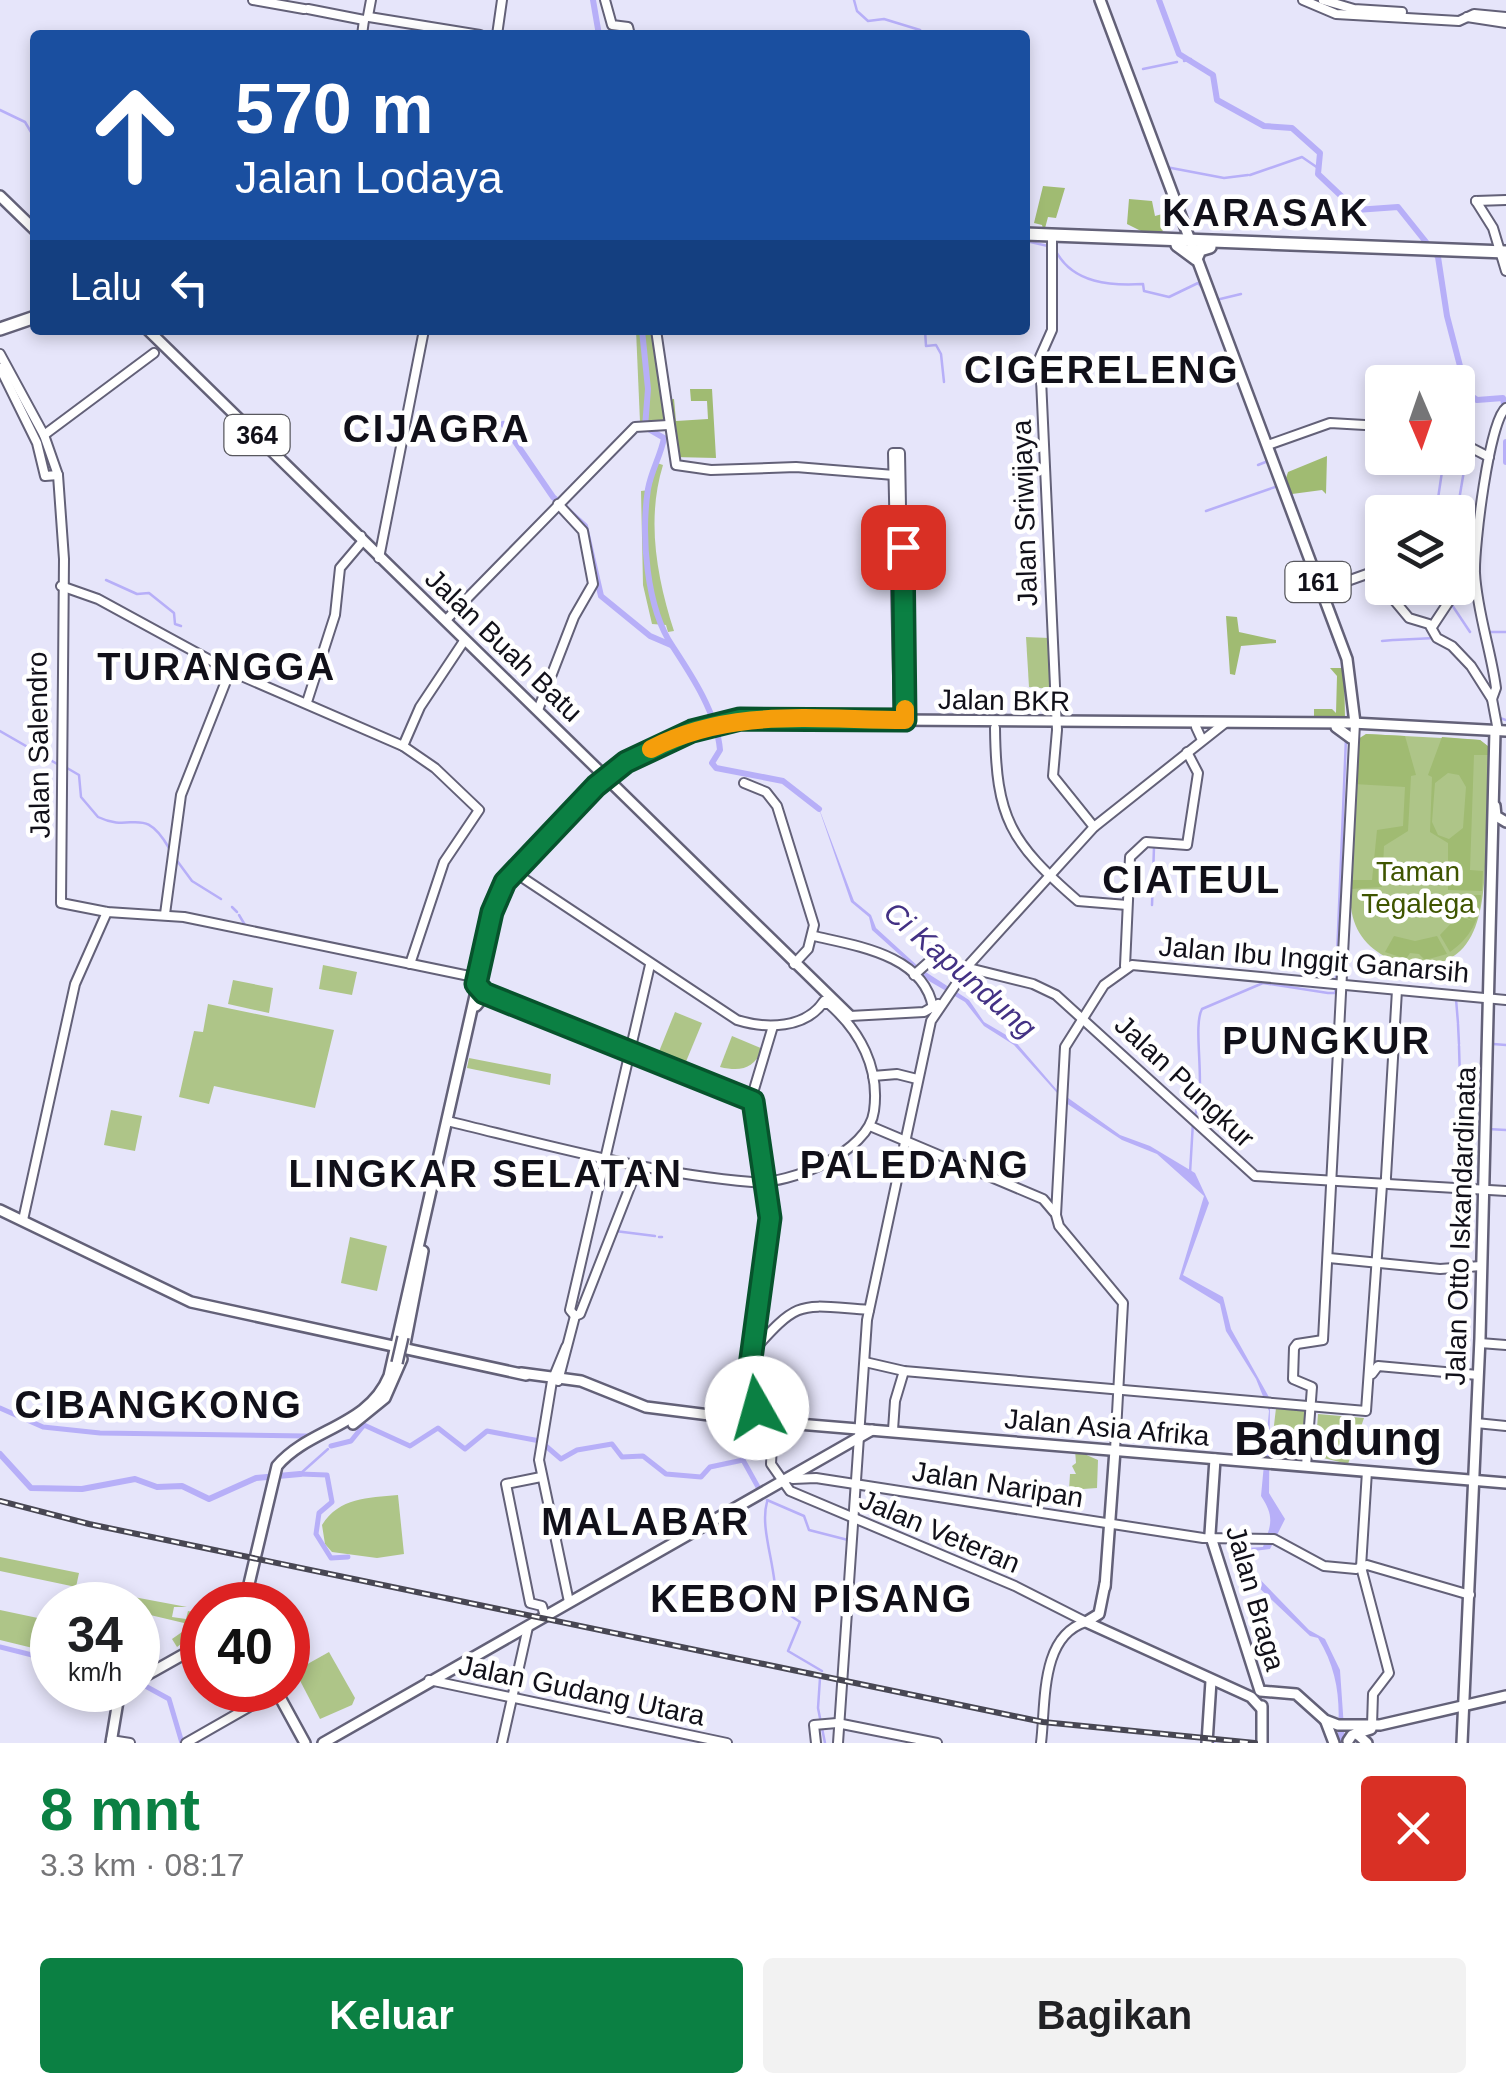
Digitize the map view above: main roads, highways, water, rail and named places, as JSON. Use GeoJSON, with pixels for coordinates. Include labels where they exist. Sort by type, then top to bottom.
{"type":"FeatureCollection","features":[{"type":"Feature","properties":{"kind":"highway"},"geometry":{"type":"LineString","coordinates":[[1030,236],[1503,254]]}},
{"type":"Feature","properties":{"kind":"highway"},"geometry":{"type":"LineString","coordinates":[[1030,238],[1051,244],[1184,240]]}},
{"type":"Feature","properties":{"kind":"highway"},"geometry":{"type":"LineString","coordinates":[[1184,240],[1196,259]]}},
{"type":"Feature","properties":{"kind":"highway"},"geometry":{"type":"LineString","coordinates":[[1196,259],[1200,250],[1210,244]]}},
{"type":"Feature","properties":{"kind":"highway"},"geometry":{"type":"LineString","coordinates":[[0,332],[30,322]]}},
{"type":"Feature","properties":{"kind":"main road"},"geometry":{"type":"LineString","coordinates":[[1100,0],[1184,240]]}},
{"type":"Feature","properties":{"kind":"main road"},"geometry":{"type":"LineString","coordinates":[[0,194],[30,223]]}},
{"type":"Feature","properties":{"kind":"main road","name":"161"},"geometry":{"type":"LineString","coordinates":[[1196,259],[1322,590],[1353,690],[1352,725]]}},
{"type":"Feature","properties":{"kind":"main road","name":"Jalan Buah Batu"},"geometry":{"type":"LineString","coordinates":[[148,335],[157,351],[362,539]]}},
{"type":"Feature","properties":{"kind":"main road","name":"Jalan Buah Batu"},"geometry":{"type":"LineString","coordinates":[[150,335],[594,766]]}},
{"type":"Feature","properties":{"kind":"main road","name":"Jalan Buah Batu"},"geometry":{"type":"LineString","coordinates":[[379,556],[594,766]]}},
{"type":"Feature","properties":{"kind":"main road","name":"Jalan BKR"},"geometry":{"type":"LineString","coordinates":[[568,817],[659,744],[713,727],[770,717],[1056,726],[1221,725]]}},
{"type":"Feature","properties":{"kind":"main road","name":"Jalan BKR"},"geometry":{"type":"LineString","coordinates":[[713,727],[773,722],[995,728],[1352,725],[1497,734]]}},
{"type":"Feature","properties":{"kind":"main road","name":"Jalan Otto Iskandardinata"},"geometry":{"type":"LineString","coordinates":[[1462,1743],[1480,1343],[1497,734]]}},
{"type":"Feature","properties":{"kind":"main road"},"geometry":{"type":"LineString","coordinates":[[594,766],[794,964],[824,1000],[853,1020]]}},
{"type":"Feature","properties":{"kind":"main road"},"geometry":{"type":"LineString","coordinates":[[594,766],[609,781]]}},
{"type":"Feature","properties":{"kind":"main road"},"geometry":{"type":"LineString","coordinates":[[1493,810],[1504,821],[1494,830]]}},
{"type":"Feature","properties":{"kind":"main road"},"geometry":{"type":"LineString","coordinates":[[353,1422],[386,1391],[402,1349],[476,1006],[477,980],[499,903],[517,874],[568,817]]}},
{"type":"Feature","properties":{"kind":"main road"},"geometry":{"type":"LineString","coordinates":[[452,1122],[477,980],[502,886],[568,817]]}},
{"type":"Feature","properties":{"kind":"main road"},"geometry":{"type":"LineString","coordinates":[[476,1006],[480,1000],[496,997]]}},
{"type":"Feature","properties":{"kind":"main road"},"geometry":{"type":"LineString","coordinates":[[0,1211],[191,1302],[402,1349]]}},
{"type":"Feature","properties":{"kind":"main road"},"geometry":{"type":"LineString","coordinates":[[0,1211],[188,1304],[588,1386],[646,1407],[749,1420],[842,1426],[857,1439],[812,1460],[354,1724],[314,1742],[293,1712]]}},
{"type":"Feature","properties":{"kind":"main road"},"geometry":{"type":"LineString","coordinates":[[251,1582],[276,1475],[295,1455],[353,1422],[385,1398],[402,1349],[420,1254]]}},
{"type":"Feature","properties":{"kind":"main road"},"geometry":{"type":"LineString","coordinates":[[760,1404],[772,1422]]}},
{"type":"Feature","properties":{"kind":"main road","name":"Jalan Asia Afrika"},"geometry":{"type":"LineString","coordinates":[[857,1439],[877,1429],[892,1430],[1506,1483]]}},
{"type":"Feature","properties":{"kind":"main road"},"geometry":{"type":"LineString","coordinates":[[1115,1450],[1105,1628],[1127,1642]]}},
{"type":"Feature","properties":{"kind":"main road","name":"Jalan Braga"},"geometry":{"type":"LineString","coordinates":[[1214,1459],[1210,1538],[1258,1693],[1262,1743]]}},
{"type":"Feature","properties":{"kind":"main road"},"geometry":{"type":"LineString","coordinates":[[1105,1584],[1099,1614],[1086,1622],[1211,1682],[1258,1693],[1301,1696],[1342,1731],[1367,1743]]}},
{"type":"Feature","properties":{"kind":"main road"},"geometry":{"type":"LineString","coordinates":[[463,1662],[522,1633],[570,1600]]}},
{"type":"Feature","properties":{"kind":"main road"},"geometry":{"type":"LineString","coordinates":[[1207,1743],[1211,1682]]}},
{"type":"Feature","properties":{"kind":"main road"},"geometry":{"type":"LineString","coordinates":[[1334,1743],[1334,1732],[1375,1727],[1506,1696]]}},
{"type":"Feature","properties":{"kind":"main road"},"geometry":{"type":"LineString","coordinates":[[111,1741],[116,1712]]}},
{"type":"Feature","properties":{"kind":"main road"},"geometry":{"type":"LineString","coordinates":[[1375,1727],[1376,1743]]}},
{"type":"Feature","properties":{"kind":"waterway","name":"Ci Kapundung"},"geometry":{"type":"LineString","coordinates":[[593,0],[598,30]]}},
{"type":"Feature","properties":{"kind":"waterway"},"geometry":{"type":"LineString","coordinates":[[854,0],[857,11],[868,21],[884,19],[920,30]]}},
{"type":"Feature","properties":{"kind":"waterway"},"geometry":{"type":"LineString","coordinates":[[1159,0],[1179,54],[1213,75],[1217,100],[1264,126],[1292,128],[1320,153],[1318,174],[1356,210],[1398,207],[1438,257],[1447,316],[1467,393],[1477,400],[1503,398],[1505,411]]}},
{"type":"Feature","properties":{"kind":"waterway"},"geometry":{"type":"LineString","coordinates":[[1110,40],[1117,58]]}},
{"type":"Feature","properties":{"kind":"waterway"},"geometry":{"type":"LineString","coordinates":[[1117,59],[1122,72]]}},
{"type":"Feature","properties":{"kind":"waterway"},"geometry":{"type":"LineString","coordinates":[[1184,61],[1191,59]]}},
{"type":"Feature","properties":{"kind":"waterway"},"geometry":{"type":"LineString","coordinates":[[1143,69],[1177,62]]}},
{"type":"Feature","properties":{"kind":"waterway"},"geometry":{"type":"LineString","coordinates":[[1127,84],[1141,123]]}},
{"type":"Feature","properties":{"kind":"waterway"},"geometry":{"type":"LineString","coordinates":[[0,110],[25,122],[30,130]]}},
{"type":"Feature","properties":{"kind":"waterway"},"geometry":{"type":"LineString","coordinates":[[1142,129],[1160,173]]}},
{"type":"Feature","properties":{"kind":"waterway"},"geometry":{"type":"LineString","coordinates":[[1250,175],[1302,157],[1318,168]]}},
{"type":"Feature","properties":{"kind":"waterway"},"geometry":{"type":"LineString","coordinates":[[1166,167],[1224,178],[1248,175]]}},
{"type":"Feature","properties":{"kind":"waterway"},"geometry":{"type":"LineString","coordinates":[[1030,242],[1048,246]]}},
{"type":"Feature","properties":{"kind":"waterway"},"geometry":{"type":"LineString","coordinates":[[1057,253],[1073,271],[1094,280],[1143,284],[1144,291],[1169,297],[1198,283],[1203,289]]}},
{"type":"Feature","properties":{"kind":"waterway"},"geometry":{"type":"LineString","coordinates":[[1216,300],[1241,294]]}},
{"type":"Feature","properties":{"kind":"waterway","name":"Ci Kapundung"},"geometry":{"type":"LineString","coordinates":[[643,335],[648,389],[645,427],[664,438],[648,489],[645,528],[651,592],[664,631],[714,723],[720,750],[712,763],[716,768],[783,781],[819,809]]}},
{"type":"Feature","properties":{"kind":"waterway"},"geometry":{"type":"LineString","coordinates":[[925,335],[926,346],[936,345],[941,354],[944,382]]}},
{"type":"Feature","properties":{"kind":"waterway"},"geometry":{"type":"LineString","coordinates":[[503,424],[553,497],[585,526],[601,596],[650,636],[671,645]]}},
{"type":"Feature","properties":{"kind":"waterway"},"geometry":{"type":"LineString","coordinates":[[1506,442],[1506,462]]}},
{"type":"Feature","properties":{"kind":"waterway"},"geometry":{"type":"LineString","coordinates":[[1258,465],[1268,461]]}},
{"type":"Feature","properties":{"kind":"waterway"},"geometry":{"type":"LineString","coordinates":[[1439,495],[1442,475]]}},
{"type":"Feature","properties":{"kind":"waterway"},"geometry":{"type":"LineString","coordinates":[[1460,495],[1463,475]]}},
{"type":"Feature","properties":{"kind":"waterway"},"geometry":{"type":"LineString","coordinates":[[1206,511],[1278,486]]}},
{"type":"Feature","properties":{"kind":"waterway"},"geometry":{"type":"LineString","coordinates":[[106,580],[137,594],[149,593],[174,613],[175,624],[181,626]]}},
{"type":"Feature","properties":{"kind":"waterway"},"geometry":{"type":"LineString","coordinates":[[1452,605],[1470,632]]}},
{"type":"Feature","properties":{"kind":"waterway"},"geometry":{"type":"LineString","coordinates":[[1328,621],[1333,638]]}},
{"type":"Feature","properties":{"kind":"waterway"},"geometry":{"type":"LineString","coordinates":[[1488,632],[1506,632]]}},
{"type":"Feature","properties":{"kind":"waterway"},"geometry":{"type":"LineString","coordinates":[[1394,640],[1435,638]]}},
{"type":"Feature","properties":{"kind":"waterway"},"geometry":{"type":"LineString","coordinates":[[1334,640],[1343,662]]}},
{"type":"Feature","properties":{"kind":"waterway"},"geometry":{"type":"LineString","coordinates":[[1382,641],[1393,640]]}},
{"type":"Feature","properties":{"kind":"waterway"},"geometry":{"type":"LineString","coordinates":[[1348,704],[1348,716]]}},
{"type":"Feature","properties":{"kind":"waterway"},"geometry":{"type":"LineString","coordinates":[[1500,718],[1506,720]]}},
{"type":"Feature","properties":{"kind":"waterway"},"geometry":{"type":"LineString","coordinates":[[0,731],[59,765]]}},
{"type":"Feature","properties":{"kind":"waterway"},"geometry":{"type":"LineString","coordinates":[[1336,980],[1346,738]]}},
{"type":"Feature","properties":{"kind":"waterway"},"geometry":{"type":"LineString","coordinates":[[67,768],[79,775],[81,797],[98,817],[120,823],[144,823],[160,834],[169,848]]}},
{"type":"Feature","properties":{"kind":"waterway"},"geometry":{"type":"LineString","coordinates":[[1152,905],[1154,847]]}},
{"type":"Feature","properties":{"kind":"waterway"},"geometry":{"type":"LineString","coordinates":[[175,858],[192,881],[221,899]]}},
{"type":"Feature","properties":{"kind":"waterway"},"geometry":{"type":"LineString","coordinates":[[232,907],[237,912]]}},
{"type":"Feature","properties":{"kind":"waterway"},"geometry":{"type":"LineString","coordinates":[[239,915],[245,925]]}},
{"type":"Feature","properties":{"kind":"waterway"},"geometry":{"type":"LineString","coordinates":[[1195,1115],[1200,1089],[1198,1029],[1202,1009],[1263,983],[1328,993],[1335,993],[1336,986]]}},
{"type":"Feature","properties":{"kind":"waterway"},"geometry":{"type":"LineString","coordinates":[[1456,999],[1458,1023]]}},
{"type":"Feature","properties":{"kind":"waterway"},"geometry":{"type":"LineString","coordinates":[[1458,1024],[1459,1044]]}},
{"type":"Feature","properties":{"kind":"waterway"},"geometry":{"type":"LineString","coordinates":[[1493,1044],[1506,1045]]}},
{"type":"Feature","properties":{"kind":"waterway"},"geometry":{"type":"LineString","coordinates":[[1459,1046],[1460,1080]]}},
{"type":"Feature","properties":{"kind":"waterway"},"geometry":{"type":"LineString","coordinates":[[1456,1185],[1460,1082]]}},
{"type":"Feature","properties":{"kind":"waterway"},"geometry":{"type":"LineString","coordinates":[[1190,1173],[1193,1122]]}},
{"type":"Feature","properties":{"kind":"waterway"},"geometry":{"type":"LineString","coordinates":[[1488,1129],[1506,1130]]}},
{"type":"Feature","properties":{"kind":"waterway"},"geometry":{"type":"LineString","coordinates":[[615,1231],[655,1236]]}},
{"type":"Feature","properties":{"kind":"waterway"},"geometry":{"type":"LineString","coordinates":[[0,1408],[43,1427],[100,1433],[307,1436]]}},
{"type":"Feature","properties":{"kind":"waterway"},"geometry":{"type":"LineString","coordinates":[[331,1446],[351,1441],[364,1425],[410,1446],[438,1428],[465,1449],[487,1431],[540,1441],[561,1459],[577,1450],[612,1444],[622,1457],[643,1456],[666,1474],[701,1477],[710,1467],[743,1460],[758,1487]]}},
{"type":"Feature","properties":{"kind":"waterway"},"geometry":{"type":"LineString","coordinates":[[300,1474],[328,1449]]}},
{"type":"Feature","properties":{"kind":"waterway"},"geometry":{"type":"LineString","coordinates":[[0,1454],[31,1488],[82,1489],[135,1479],[157,1487],[182,1486],[209,1499],[256,1478],[300,1474]]}},
{"type":"Feature","properties":{"kind":"waterway"},"geometry":{"type":"LineString","coordinates":[[300,1474],[327,1475],[332,1502],[319,1513],[316,1534],[331,1558],[348,1557]]}},
{"type":"Feature","properties":{"kind":"waterway"},"geometry":{"type":"LineString","coordinates":[[767,1500],[804,1516],[809,1530],[848,1540]]}},
{"type":"Feature","properties":{"kind":"waterway"},"geometry":{"type":"LineString","coordinates":[[767,1502],[765,1525],[776,1606],[800,1622],[788,1651],[822,1671]]}},
{"type":"Feature","properties":{"kind":"waterway"},"geometry":{"type":"LineString","coordinates":[[0,1647],[30,1654]]}},
{"type":"Feature","properties":{"kind":"waterway"},"geometry":{"type":"LineString","coordinates":[[820,1678],[818,1708],[825,1743]]}},
{"type":"Feature","properties":{"kind":"waterway"},"geometry":{"type":"LineString","coordinates":[[160,1694],[169,1699],[182,1743]]}},
{"type":"Feature","properties":{"kind":"railway"},"geometry":{"type":"LineString","coordinates":[[0,1501],[89,1524],[1043,1722],[1255,1743]]}},
{"type":"Feature","properties":{"kind":"district","name":"KARASAK"},"geometry":{"type":"Point","coordinates":[1266,213]}},
{"type":"Feature","properties":{"kind":"district","name":"CIGERELENG"},"geometry":{"type":"Point","coordinates":[1102,370]}},
{"type":"Feature","properties":{"kind":"district","name":"CIJAGRA"},"geometry":{"type":"Point","coordinates":[437,429]}},
{"type":"Feature","properties":{"kind":"district","name":"TURANGGA"},"geometry":{"type":"Point","coordinates":[217,667]}},
{"type":"Feature","properties":{"kind":"district","name":"CIATEUL"},"geometry":{"type":"Point","coordinates":[1192,880]}},
{"type":"Feature","properties":{"kind":"district","name":"PUNGKUR"},"geometry":{"type":"Point","coordinates":[1327,1041]}},
{"type":"Feature","properties":{"kind":"district","name":"PALEDANG"},"geometry":{"type":"Point","coordinates":[915,1165]}},
{"type":"Feature","properties":{"kind":"district","name":"LINGKAR SELATAN"},"geometry":{"type":"Point","coordinates":[486,1174]}},
{"type":"Feature","properties":{"kind":"district","name":"CIBANGKONG"},"geometry":{"type":"Point","coordinates":[159,1405]}},
{"type":"Feature","properties":{"kind":"district","name":"Bandung"},"geometry":{"type":"Point","coordinates":[1338,1438]}},
{"type":"Feature","properties":{"kind":"district","name":"MALABAR"},"geometry":{"type":"Point","coordinates":[646,1522]}},
{"type":"Feature","properties":{"kind":"district","name":"KEBON PISANG"},"geometry":{"type":"Point","coordinates":[812,1599]}},
{"type":"Feature","properties":{"kind":"park label","name":"Taman Tegalega"},"geometry":{"type":"Point","coordinates":[1418,887]}}]}
